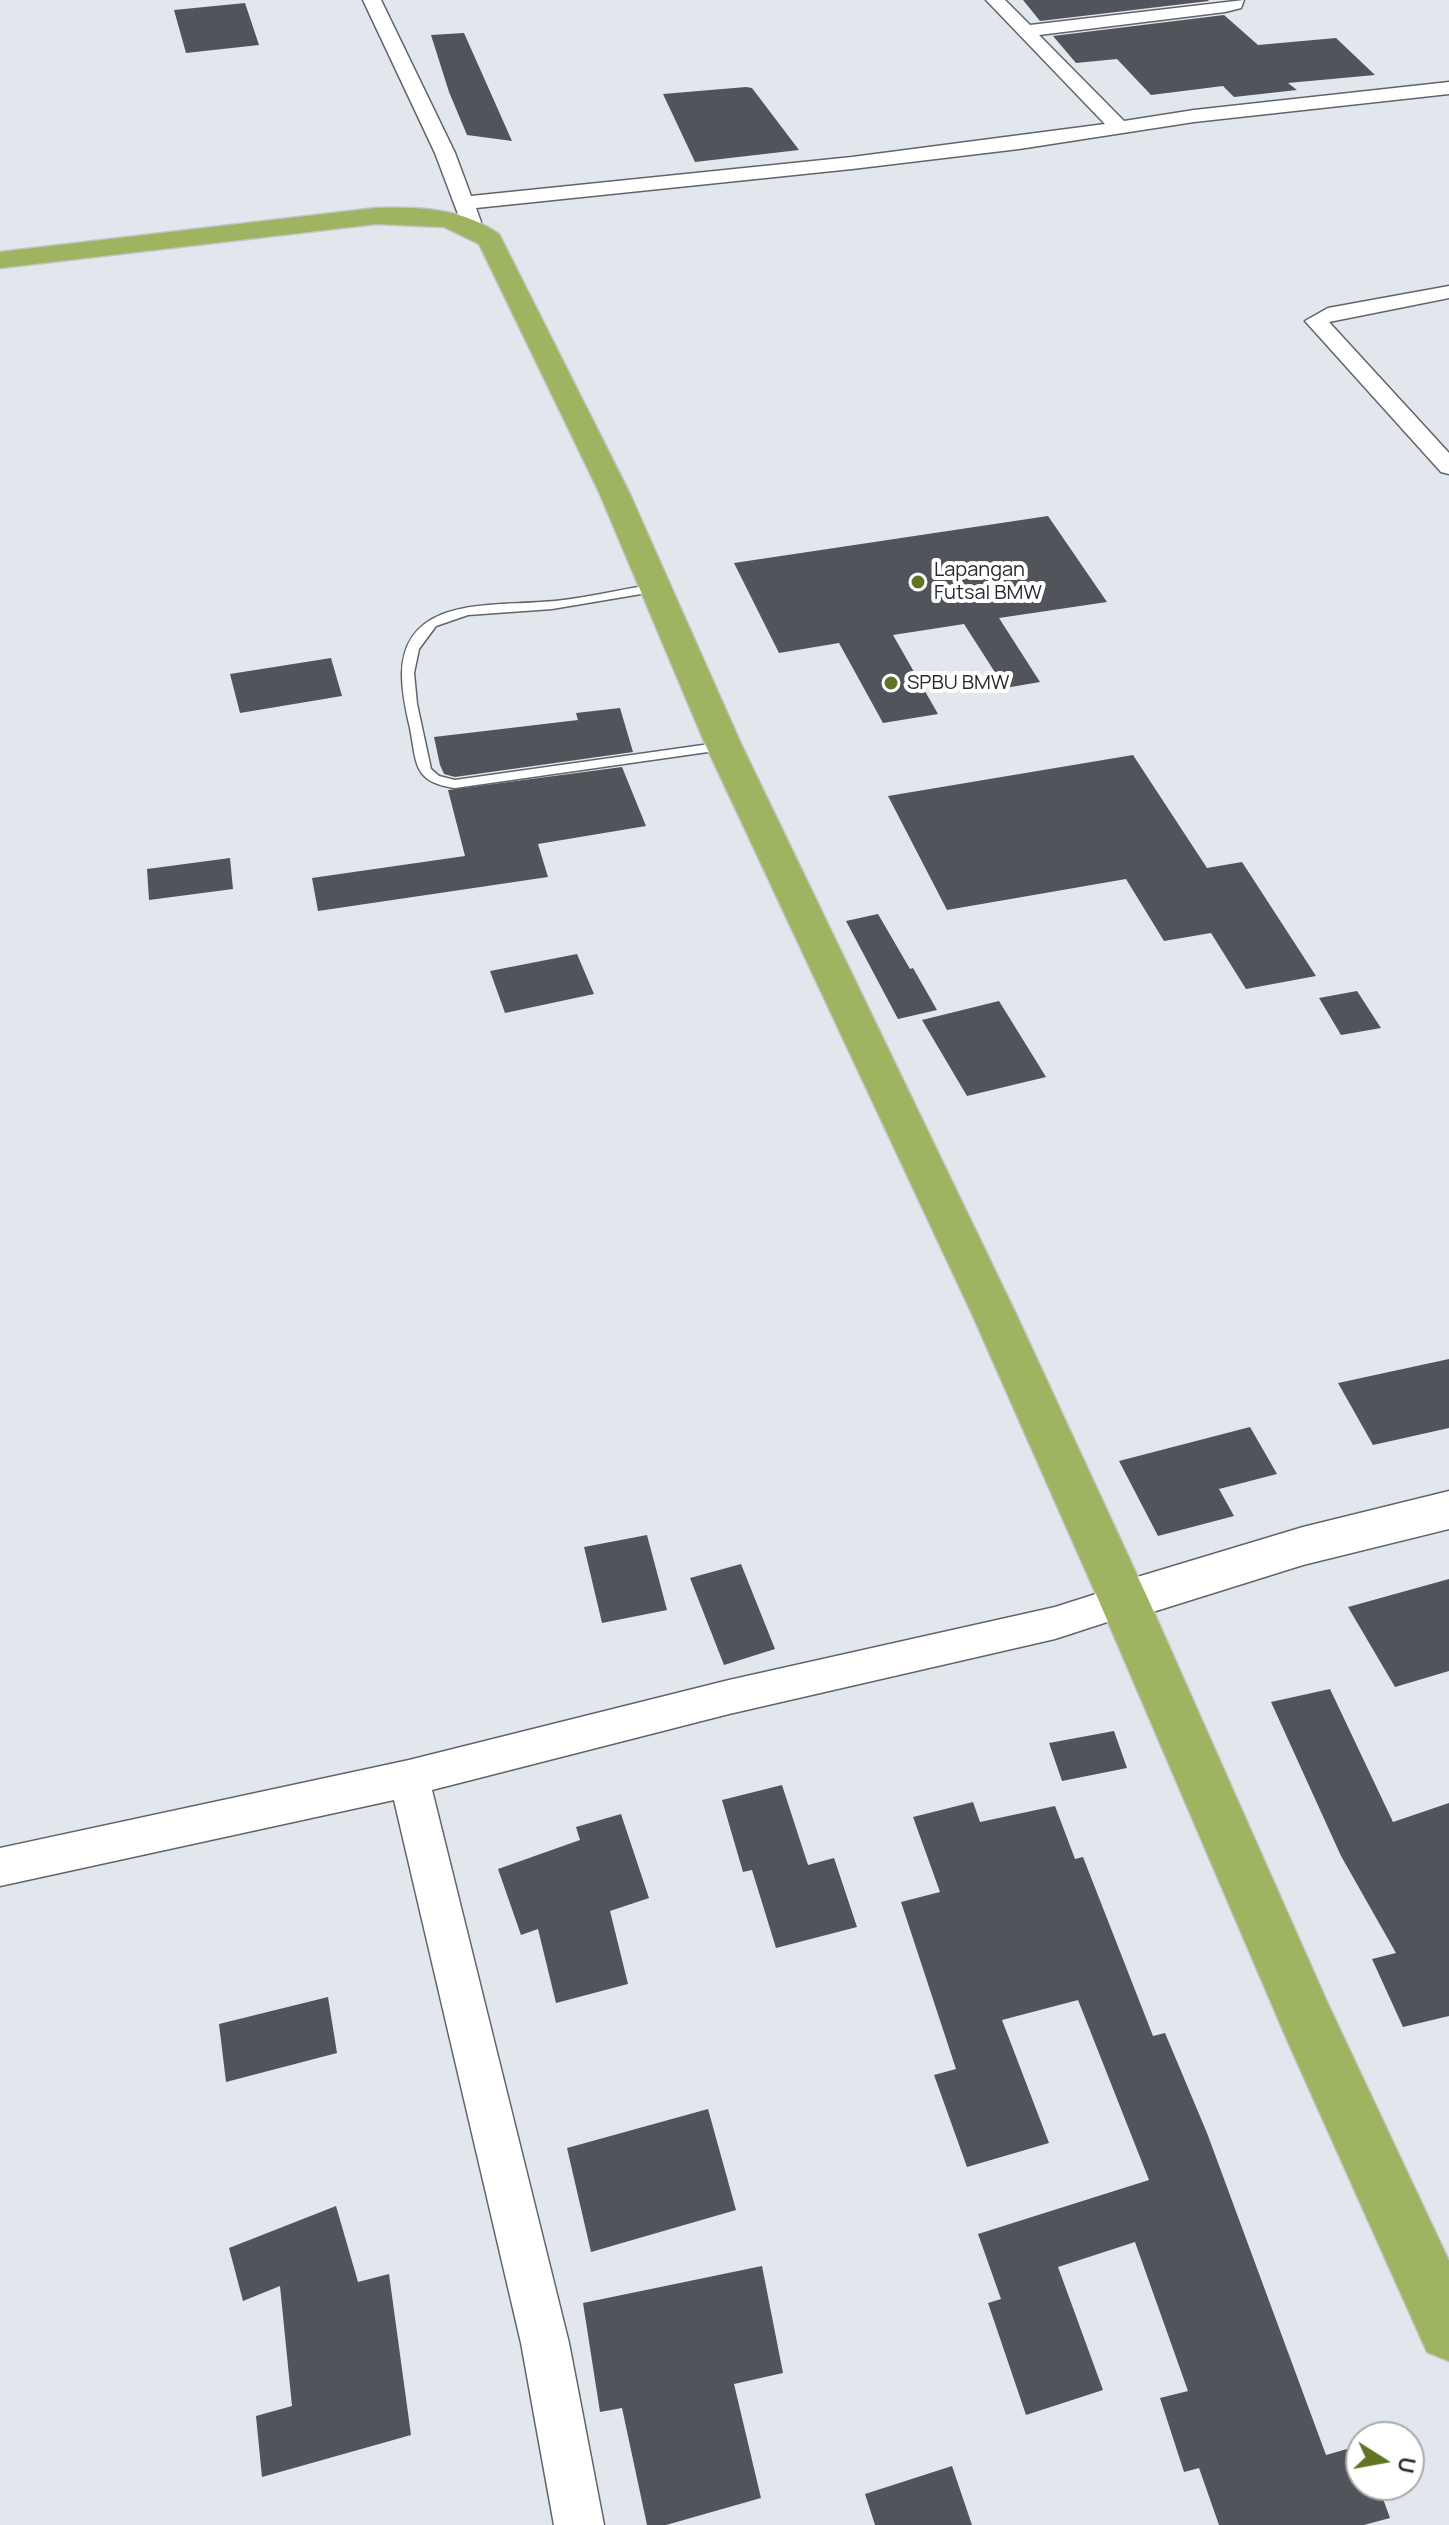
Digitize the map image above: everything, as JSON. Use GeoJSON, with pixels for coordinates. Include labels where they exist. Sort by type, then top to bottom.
{"type":"FeatureCollection","features":[{"type":"Feature","properties":{"kind":"highway"},"geometry":{"type":"LineString","coordinates":[[0,260],[376,216],[428,215],[454,219],[468,214],[490,240],[614,492],[724,746],[994,1314],[1124,1601],[1308,2023],[1449,2330]]}},
{"type":"Feature","properties":{"kind":"street"},"geometry":{"type":"LineString","coordinates":[[372,0],[445,153],[468,214],[1284,105],[1449,88]]}},
{"type":"Feature","properties":{"kind":"street"},"geometry":{"type":"LineString","coordinates":[[995,0],[1120,128]]}},
{"type":"Feature","properties":{"kind":"street"},"geometry":{"type":"LineString","coordinates":[[1109,0],[1127,18]]}},
{"type":"Feature","properties":{"kind":"street"},"geometry":{"type":"LineString","coordinates":[[1026,31],[1231,6],[1235,0]]}},
{"type":"Feature","properties":{"kind":"street"},"geometry":{"type":"LineString","coordinates":[[1449,292],[1328,314],[1316,321],[1449,467]]}},
{"type":"Feature","properties":{"kind":"street"},"geometry":{"type":"LineString","coordinates":[[0,1867],[409,1778],[743,1694],[1055,1623],[1303,1546],[1449,1510]]}},
{"type":"Feature","properties":{"kind":"street"},"geometry":{"type":"LineString","coordinates":[[409,1778],[545,2343],[579,2525]]}},
{"type":"Feature","properties":{"kind":"lane"},"geometry":{"type":"LineString","coordinates":[[655,588],[552,605],[454,614],[435,622],[419,639],[409,667],[410,697],[425,772],[439,783],[455,784],[724,746]]}},
{"type":"Feature","properties":{"kind":"building"},"geometry":{"type":"Polygon","coordinates":[[[1023,0],[1208,0],[1209,1],[1040,21],[1023,0]]]}},
{"type":"Feature","properties":{"kind":"building"},"geometry":{"type":"Polygon","coordinates":[[[245,3],[259,45],[186,53],[174,10],[245,3]]]}},
{"type":"Feature","properties":{"kind":"building"},"geometry":{"type":"Polygon","coordinates":[[[1224,15],[1258,45],[1336,38],[1375,75],[1288,83],[1297,90],[1234,97],[1223,86],[1151,95],[1117,59],[1076,63],[1053,36],[1224,15]]]}},
{"type":"Feature","properties":{"kind":"building"},"geometry":{"type":"Polygon","coordinates":[[[464,33],[512,141],[467,135],[431,35],[464,33]]]}},
{"type":"Feature","properties":{"kind":"building"},"geometry":{"type":"Polygon","coordinates":[[[752,88],[799,150],[695,162],[663,94],[752,88]]]}},
{"type":"Feature","properties":{"kind":"building","name":"Lapangan Futsal BMW"},"geometry":{"type":"Polygon","coordinates":[[[1048,516],[1107,602],[999,618],[1040,682],[1005,688],[964,624],[893,635],[938,714],[883,723],[839,643],[779,653],[734,563],[1048,516]]]}},
{"type":"Feature","properties":{"kind":"building"},"geometry":{"type":"Polygon","coordinates":[[[331,658],[342,696],[240,713],[230,674],[331,658]]]}},
{"type":"Feature","properties":{"kind":"building"},"geometry":{"type":"Polygon","coordinates":[[[620,708],[633,752],[455,777],[444,774],[440,765],[434,737],[578,720],[576,713],[620,708]]]}},
{"type":"Feature","properties":{"kind":"building"},"geometry":{"type":"Polygon","coordinates":[[[1133,755],[1207,868],[1242,862],[1316,976],[1246,989],[1211,933],[1164,941],[1126,879],[947,910],[888,796],[1133,755]]]}},
{"type":"Feature","properties":{"kind":"building"},"geometry":{"type":"Polygon","coordinates":[[[622,767],[646,826],[538,844],[548,877],[318,911],[312,878],[465,856],[448,790],[622,767]]]}},
{"type":"Feature","properties":{"kind":"building"},"geometry":{"type":"Polygon","coordinates":[[[230,858],[233,889],[149,900],[147,869],[230,858]]]}},
{"type":"Feature","properties":{"kind":"building"},"geometry":{"type":"Polygon","coordinates":[[[878,914],[937,1010],[898,1019],[846,921],[878,914]]]}},
{"type":"Feature","properties":{"kind":"building"},"geometry":{"type":"Polygon","coordinates":[[[577,954],[594,994],[505,1013],[490,971],[577,954]]]}},
{"type":"Feature","properties":{"kind":"building"},"geometry":{"type":"Polygon","coordinates":[[[1357,991],[1381,1028],[1341,1035],[1319,998],[1357,991]]]}},
{"type":"Feature","properties":{"kind":"building"},"geometry":{"type":"Polygon","coordinates":[[[999,1001],[1046,1077],[967,1096],[922,1020],[999,1001]]]}},
{"type":"Feature","properties":{"kind":"building"},"geometry":{"type":"Polygon","coordinates":[[[1449,1359],[1449,1428],[1373,1445],[1338,1383],[1449,1359]]]}},
{"type":"Feature","properties":{"kind":"building"},"geometry":{"type":"Polygon","coordinates":[[[1250,1427],[1277,1474],[1219,1489],[1234,1516],[1158,1536],[1119,1461],[1250,1427]]]}},
{"type":"Feature","properties":{"kind":"building"},"geometry":{"type":"Polygon","coordinates":[[[647,1535],[667,1610],[602,1623],[584,1547],[647,1535]]]}},
{"type":"Feature","properties":{"kind":"building"},"geometry":{"type":"Polygon","coordinates":[[[741,1564],[775,1649],[724,1665],[690,1578],[741,1564]]]}},
{"type":"Feature","properties":{"kind":"building"},"geometry":{"type":"Polygon","coordinates":[[[1449,1579],[1449,1671],[1395,1687],[1348,1607],[1449,1579]]]}},
{"type":"Feature","properties":{"kind":"building"},"geometry":{"type":"Polygon","coordinates":[[[1330,1689],[1393,1822],[1449,1803],[1449,2016],[1403,2027],[1372,1959],[1396,1953],[1341,1856],[1271,1702],[1330,1689]]]}},
{"type":"Feature","properties":{"kind":"building"},"geometry":{"type":"Polygon","coordinates":[[[1114,1731],[1127,1768],[1062,1781],[1049,1743],[1114,1731]]]}},
{"type":"Feature","properties":{"kind":"building"},"geometry":{"type":"Polygon","coordinates":[[[782,1785],[808,1865],[834,1858],[857,1927],[776,1948],[752,1870],[743,1872],[722,1800],[782,1785]]]}},
{"type":"Feature","properties":{"kind":"building"},"geometry":{"type":"Polygon","coordinates":[[[973,1802],[980,1822],[1055,1806],[1075,1859],[1083,1857],[1153,2036],[1165,2033],[1207,2133],[1326,2455],[1345,2450],[1345,2501],[1384,2501],[1390,2518],[1364,2525],[1219,2525],[1199,2468],[1184,2472],[1160,2398],[1188,2391],[1135,2242],[1058,2267],[1103,2390],[1026,2415],[988,2303],[1001,2299],[978,2234],[1149,2180],[1078,2000],[1002,2020],[1049,2143],[967,2167],[934,2075],[956,2069],[901,1902],[940,1892],[913,1817],[973,1802]]]}},
{"type":"Feature","properties":{"kind":"building"},"geometry":{"type":"Polygon","coordinates":[[[621,1814],[649,1898],[610,1911],[628,1984],[556,2003],[538,1929],[521,1935],[498,1869],[580,1840],[576,1827],[621,1814]]]}},
{"type":"Feature","properties":{"kind":"building"},"geometry":{"type":"Polygon","coordinates":[[[328,1997],[337,2053],[226,2082],[219,2024],[328,1997]]]}},
{"type":"Feature","properties":{"kind":"building"},"geometry":{"type":"Polygon","coordinates":[[[708,2109],[736,2210],[591,2252],[567,2148],[708,2109]]]}},
{"type":"Feature","properties":{"kind":"building"},"geometry":{"type":"Polygon","coordinates":[[[336,2206],[358,2282],[389,2274],[411,2435],[262,2477],[256,2416],[292,2406],[280,2286],[243,2301],[229,2248],[336,2206]]]}},
{"type":"Feature","properties":{"kind":"building"},"geometry":{"type":"Polygon","coordinates":[[[762,2266],[783,2373],[734,2384],[761,2498],[666,2525],[647,2525],[622,2408],[600,2412],[583,2303],[762,2266]]]}},
{"type":"Feature","properties":{"kind":"building"},"geometry":{"type":"Polygon","coordinates":[[[952,2466],[972,2525],[875,2525],[865,2494],[952,2466]]]}},
{"type":"Feature","properties":{"kind":"place","name":"Lapangan Futsal BMW"},"geometry":{"type":"Point","coordinates":[918,582]}},
{"type":"Feature","properties":{"kind":"place","name":"SPBU BMW"},"geometry":{"type":"Point","coordinates":[891,683]}}]}
